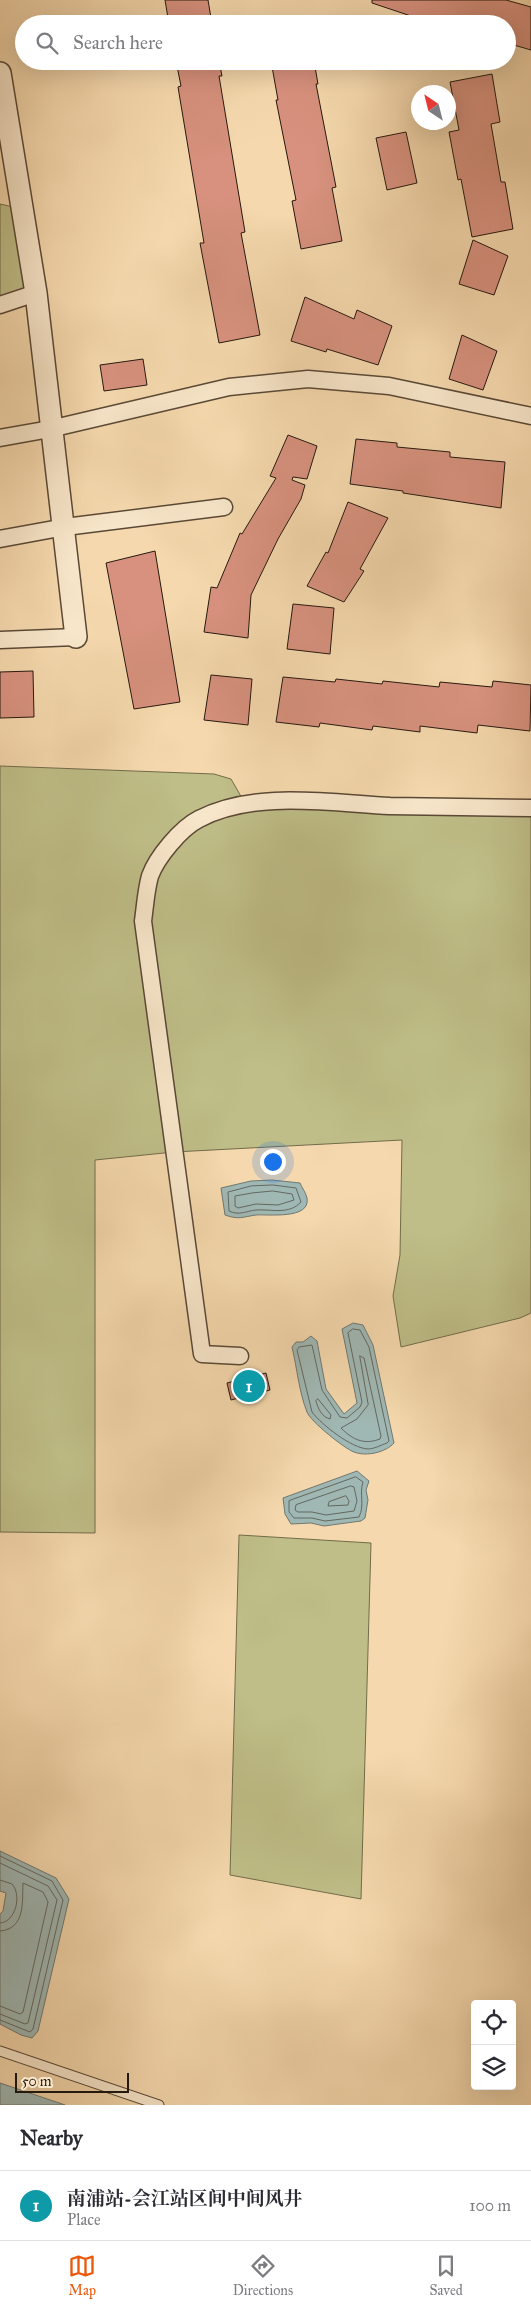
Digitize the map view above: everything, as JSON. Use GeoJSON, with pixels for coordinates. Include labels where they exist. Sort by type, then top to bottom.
{"type":"FeatureCollection","features":[{"type":"Feature","properties":{"kind":"street"},"geometry":{"type":"LineString","coordinates":[[0,73],[36,293],[50,429],[65,527],[76,637],[0,640]]}},
{"type":"Feature","properties":{"kind":"street"},"geometry":{"type":"LineString","coordinates":[[0,305],[36,293]]}},
{"type":"Feature","properties":{"kind":"street"},"geometry":{"type":"LineString","coordinates":[[0,438],[50,429],[229,387],[308,379],[389,386],[531,416]]}},
{"type":"Feature","properties":{"kind":"street"},"geometry":{"type":"LineString","coordinates":[[0,539],[65,527],[224,507]]}},
{"type":"Feature","properties":{"kind":"street"},"geometry":{"type":"LineString","coordinates":[[240,1356],[202,1354],[142,921],[150,875],[168,847],[185,829],[199,819],[232,807],[282,800],[392,806],[531,808]]}},
{"type":"Feature","properties":{"kind":"lane"},"geometry":{"type":"LineString","coordinates":[[0,2051],[159,2105]]}},
{"type":"Feature","properties":{"kind":"shaded area"},"geometry":{"type":"Polygon","coordinates":[[[0,204],[22,209],[36,293],[0,305],[0,204]]]}},
{"type":"Feature","properties":{"kind":"shaded area"},"geometry":{"type":"Polygon","coordinates":[[[0,766],[214,774],[231,779],[246,805],[531,805],[531,1313],[520,1318],[401,1347],[393,1296],[400,1255],[402,1140],[174,1152],[95,1160],[95,1533],[0,1532],[0,766]]]}},
{"type":"Feature","properties":{"kind":"shaded area"},"geometry":{"type":"Polygon","coordinates":[[[239,1535],[371,1543],[361,1899],[230,1875],[239,1535]]]}},
{"type":"Feature","properties":{"kind":"water"},"geometry":{"type":"Polygon","coordinates":[[[272,1180],[300,1183],[307,1198],[306,1205],[302,1210],[296,1213],[237,1218],[225,1215],[221,1188],[251,1181],[272,1180]]]}},
{"type":"Feature","properties":{"kind":"water"},"geometry":{"type":"Polygon","coordinates":[[[353,1323],[363,1325],[373,1345],[394,1443],[386,1449],[370,1454],[354,1452],[343,1446],[314,1422],[307,1412],[302,1396],[292,1347],[296,1342],[303,1342],[311,1336],[317,1341],[326,1389],[344,1414],[357,1403],[342,1329],[353,1323]]]}},
{"type":"Feature","properties":{"kind":"water"},"geometry":{"type":"Polygon","coordinates":[[[357,1471],[369,1481],[366,1490],[368,1500],[365,1518],[361,1521],[324,1526],[311,1523],[291,1524],[285,1514],[283,1498],[357,1471]]]}},
{"type":"Feature","properties":{"kind":"water"},"geometry":{"type":"Polygon","coordinates":[[[0,1851],[56,1878],[69,1899],[38,2031],[32,2038],[21,2035],[0,2024],[0,1914],[3,1911],[6,1893],[0,1891],[0,1851]]]}},
{"type":"Feature","properties":{"kind":"water"},"geometry":{"type":"Polygon","coordinates":[[[0,2083],[65,2105],[0,2105],[0,2083]]]}},
{"type":"Feature","properties":{"kind":"building"},"geometry":{"type":"Polygon","coordinates":[[[165,0],[208,0],[210,15],[168,15],[165,0]]]}},
{"type":"Feature","properties":{"kind":"building"},"geometry":{"type":"Polygon","coordinates":[[[372,0],[506,0],[531,7],[531,50],[516,46],[516,15],[408,15],[372,3],[372,0]]]}},
{"type":"Feature","properties":{"kind":"building"},"geometry":{"type":"Polygon","coordinates":[[[178,70],[221,70],[222,76],[219,76],[245,232],[241,233],[260,335],[219,343],[200,243],[204,243],[178,87],[181,86],[178,70]]]}},
{"type":"Feature","properties":{"kind":"building"},"geometry":{"type":"Polygon","coordinates":[[[273,70],[316,70],[318,84],[316,84],[336,187],[332,188],[342,241],[301,249],[292,201],[296,200],[276,100],[278,100],[273,70]]]}},
{"type":"Feature","properties":{"kind":"building"},"geometry":{"type":"Polygon","coordinates":[[[492,74],[500,122],[491,124],[501,182],[505,182],[513,229],[472,237],[461,179],[458,180],[449,132],[459,130],[456,114],[456,85],[451,85],[450,82],[492,74]]]}},
{"type":"Feature","properties":{"kind":"building"},"geometry":{"type":"Polygon","coordinates":[[[406,132],[417,183],[387,190],[376,138],[406,132]]]}},
{"type":"Feature","properties":{"kind":"building"},"geometry":{"type":"Polygon","coordinates":[[[473,240],[508,256],[494,295],[459,284],[473,240]]]}},
{"type":"Feature","properties":{"kind":"building"},"geometry":{"type":"Polygon","coordinates":[[[305,297],[354,319],[357,310],[392,326],[378,365],[327,349],[326,352],[291,341],[305,297]]]}},
{"type":"Feature","properties":{"kind":"building"},"geometry":{"type":"Polygon","coordinates":[[[462,335],[497,351],[483,390],[449,379],[462,335]]]}},
{"type":"Feature","properties":{"kind":"building"},"geometry":{"type":"Polygon","coordinates":[[[143,359],[147,385],[104,391],[100,365],[143,359]]]}},
{"type":"Feature","properties":{"kind":"building"},"geometry":{"type":"Polygon","coordinates":[[[288,435],[317,446],[307,479],[293,477],[292,480],[305,485],[301,499],[278,539],[251,595],[248,638],[204,632],[211,587],[217,588],[240,533],[242,534],[276,478],[270,476],[288,435]]]}},
{"type":"Feature","properties":{"kind":"building"},"geometry":{"type":"Polygon","coordinates":[[[356,439],[397,443],[397,447],[450,452],[450,457],[505,462],[501,508],[350,484],[356,439]]]}},
{"type":"Feature","properties":{"kind":"building"},"geometry":{"type":"Polygon","coordinates":[[[348,502],[388,518],[360,569],[364,571],[344,602],[307,586],[326,552],[328,553],[348,502]]]}},
{"type":"Feature","properties":{"kind":"building"},"geometry":{"type":"Polygon","coordinates":[[[155,551],[180,702],[134,709],[106,563],[155,551]]]}},
{"type":"Feature","properties":{"kind":"building"},"geometry":{"type":"Polygon","coordinates":[[[293,604],[334,608],[330,654],[287,649],[293,604]]]}},
{"type":"Feature","properties":{"kind":"building"},"geometry":{"type":"Polygon","coordinates":[[[33,671],[34,717],[0,718],[0,672],[33,671]]]}},
{"type":"Feature","properties":{"kind":"building"},"geometry":{"type":"Polygon","coordinates":[[[211,675],[252,679],[248,725],[204,720],[211,675]]]}},
{"type":"Feature","properties":{"kind":"building"},"geometry":{"type":"Polygon","coordinates":[[[283,677],[335,682],[336,679],[382,684],[383,681],[439,687],[440,682],[492,687],[493,681],[531,685],[530,731],[478,725],[477,733],[420,726],[420,732],[373,726],[372,730],[320,723],[319,727],[276,722],[283,677]]]}},
{"type":"Feature","properties":{"kind":"building"},"geometry":{"type":"Polygon","coordinates":[[[266,1373],[270,1390],[231,1400],[227,1383],[266,1373]]]}},
{"type":"Feature","properties":{"kind":"place","name":"南浦站-会江站区间中间风井"},"geometry":{"type":"Point","coordinates":[249,1386]}}]}
